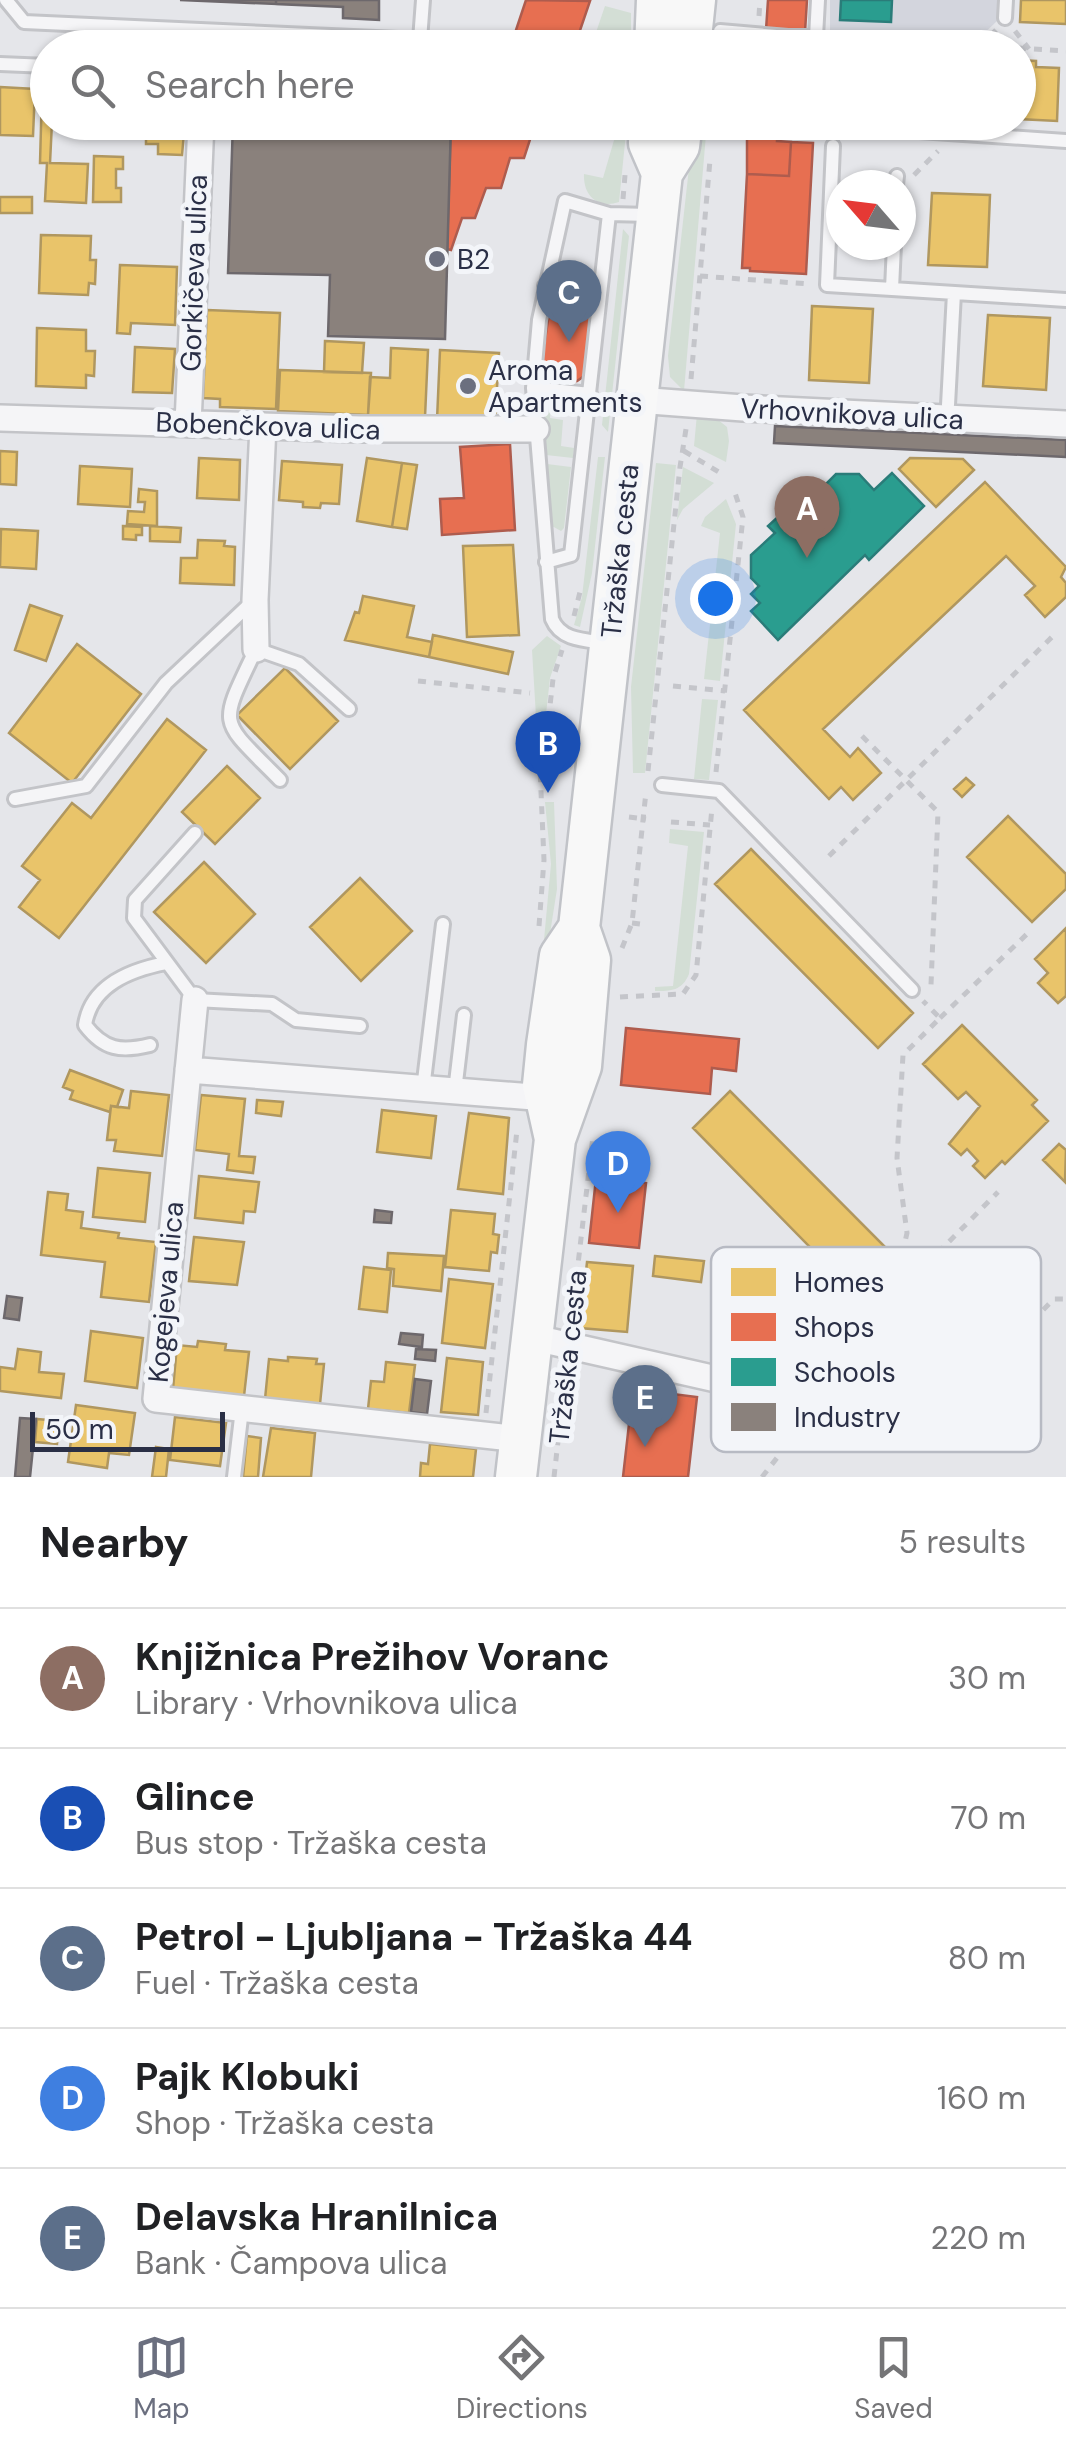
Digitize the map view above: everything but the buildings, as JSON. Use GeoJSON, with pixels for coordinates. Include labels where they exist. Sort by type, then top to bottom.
{"type":"FeatureCollection","features":[{"type":"Feature","properties":{"kind":"main road"},"geometry":{"type":"LineString","coordinates":[[655,30],[657,0]]}},
{"type":"Feature","properties":{"kind":"main road","name":"Tržaška cesta"},"geometry":{"type":"LineString","coordinates":[[649,140],[662,173]]}},
{"type":"Feature","properties":{"kind":"main road","name":"Tržaška cesta"},"geometry":{"type":"LineString","coordinates":[[508,1446],[550,1341],[556,1116],[581,1066],[590,960],[579,928],[662,173],[686,140]]}},
{"type":"Feature","properties":{"kind":"street","name":"Gorkičeva ulica"},"geometry":{"type":"LineString","coordinates":[[188,424],[200,140]]}},
{"type":"Feature","properties":{"kind":"street","name":"Vrhovnikova ulica"},"geometry":{"type":"LineString","coordinates":[[638,400],[1066,424]]}},
{"type":"Feature","properties":{"kind":"street","name":"Bobenčkova ulica"},"geometry":{"type":"LineString","coordinates":[[0,418],[360,430],[536,428]]}},
{"type":"Feature","properties":{"kind":"street"},"geometry":{"type":"LineString","coordinates":[[256,650],[263,426]]}},
{"type":"Feature","properties":{"kind":"street","name":"Kogejeva ulica"},"geometry":{"type":"LineString","coordinates":[[196,1000],[156,1399],[508,1446]]}},
{"type":"Feature","properties":{"kind":"street"},"geometry":{"type":"LineString","coordinates":[[188,1070],[455,1091],[556,1116]]}},
{"type":"Feature","properties":{"kind":"street"},"geometry":{"type":"LineString","coordinates":[[550,1341],[711,1378]]}},
{"type":"Feature","properties":{"kind":"lane"},"geometry":{"type":"LineString","coordinates":[[6,0],[24,22],[200,30]]}},
{"type":"Feature","properties":{"kind":"lane"},"geometry":{"type":"LineString","coordinates":[[421,30],[423,0]]}},
{"type":"Feature","properties":{"kind":"lane"},"geometry":{"type":"LineString","coordinates":[[816,30],[818,0]]}},
{"type":"Feature","properties":{"kind":"lane"},"geometry":{"type":"LineString","coordinates":[[1006,0],[1006,18]]}},
{"type":"Feature","properties":{"kind":"lane"},"geometry":{"type":"LineString","coordinates":[[0,64],[30,65]]}},
{"type":"Feature","properties":{"kind":"lane"},"geometry":{"type":"LineString","coordinates":[[1036,139],[1066,141]]}},
{"type":"Feature","properties":{"kind":"lane"},"geometry":{"type":"LineString","coordinates":[[833,146],[827,285],[1066,300]]}},
{"type":"Feature","properties":{"kind":"lane"},"geometry":{"type":"LineString","coordinates":[[610,644],[576,639],[556,628],[551,612],[534,388],[545,286],[565,201],[608,214],[658,215]]}},
{"type":"Feature","properties":{"kind":"lane"},"geometry":{"type":"LineString","coordinates":[[546,562],[571,555],[608,214]]}},
{"type":"Feature","properties":{"kind":"lane"},"geometry":{"type":"LineString","coordinates":[[892,289],[893,260]]}},
{"type":"Feature","properties":{"kind":"lane"},"geometry":{"type":"LineString","coordinates":[[545,286],[600,293]]}},
{"type":"Feature","properties":{"kind":"lane"},"geometry":{"type":"LineString","coordinates":[[948,405],[954,293]]}},
{"type":"Feature","properties":{"kind":"lane"},"geometry":{"type":"LineString","coordinates":[[534,388],[590,394]]}},
{"type":"Feature","properties":{"kind":"lane"},"geometry":{"type":"LineString","coordinates":[[15,799],[86,786],[166,683],[255,600]]}},
{"type":"Feature","properties":{"kind":"lane"},"geometry":{"type":"LineString","coordinates":[[280,780],[231,730],[228,708],[256,650],[299,664],[350,709]]}},
{"type":"Feature","properties":{"kind":"lane"},"geometry":{"type":"LineString","coordinates":[[662,785],[719,791],[912,990]]}},
{"type":"Feature","properties":{"kind":"lane"},"geometry":{"type":"LineString","coordinates":[[195,833],[135,900],[134,918],[196,1000],[272,1004],[296,1020],[360,1026]]}},
{"type":"Feature","properties":{"kind":"lane"},"geometry":{"type":"LineString","coordinates":[[423,1089],[443,924]]}},
{"type":"Feature","properties":{"kind":"lane"},"geometry":{"type":"LineString","coordinates":[[150,1045],[125,1051],[96,1040],[84,1025],[88,1006],[110,982],[166,963]]}},
{"type":"Feature","properties":{"kind":"lane"},"geometry":{"type":"LineString","coordinates":[[455,1091],[464,1015]]}},
{"type":"Feature","properties":{"kind":"lane"},"geometry":{"type":"LineString","coordinates":[[234,1477],[242,1409]]}},
{"type":"Feature","properties":{"kind":"path"},"geometry":{"type":"LineString","coordinates":[[1036,49],[1066,50]]}},
{"type":"Feature","properties":{"kind":"path"},"geometry":{"type":"LineString","coordinates":[[690,393],[700,276],[696,140]]}},
{"type":"Feature","properties":{"kind":"path"},"geometry":{"type":"LineString","coordinates":[[916,173],[949,140]]}},
{"type":"Feature","properties":{"kind":"path"},"geometry":{"type":"LineString","coordinates":[[700,276],[827,285]]}},
{"type":"Feature","properties":{"kind":"path","name":"Tržaška cesta"},"geometry":{"type":"LineString","coordinates":[[648,925],[632,923],[688,415]]}},
{"type":"Feature","properties":{"kind":"path","name":"Tržaška cesta"},"geometry":{"type":"LineString","coordinates":[[684,451],[722,474]]}},
{"type":"Feature","properties":{"kind":"path"},"geometry":{"type":"LineString","coordinates":[[829,856],[1054,634]]}},
{"type":"Feature","properties":{"kind":"path","name":"Tržaška cesta"},"geometry":{"type":"LineString","coordinates":[[538,930],[544,860],[540,769],[563,647]]}},
{"type":"Feature","properties":{"kind":"path"},"geometry":{"type":"LineString","coordinates":[[418,681],[530,693]]}},
{"type":"Feature","properties":{"kind":"path"},"geometry":{"type":"LineString","coordinates":[[673,686],[725,690]]}},
{"type":"Feature","properties":{"kind":"path"},"geometry":{"type":"LineString","coordinates":[[862,736],[938,812],[930,1008]]}},
{"type":"Feature","properties":{"kind":"path"},"geometry":{"type":"LineString","coordinates":[[629,817],[645,819]]}},
{"type":"Feature","properties":{"kind":"path"},"geometry":{"type":"LineString","coordinates":[[671,822],[710,825]]}},
{"type":"Feature","properties":{"kind":"path"},"geometry":{"type":"LineString","coordinates":[[904,1247],[907,1232],[898,1158],[903,1055],[1030,932]]}},
{"type":"Feature","properties":{"kind":"path"},"geometry":{"type":"LineString","coordinates":[[912,990],[940,1018]]}},
{"type":"Feature","properties":{"kind":"path"},"geometry":{"type":"LineString","coordinates":[[508,1446],[556,1116]]}},
{"type":"Feature","properties":{"kind":"path","name":"Tržaška cesta"},"geometry":{"type":"LineString","coordinates":[[554,1477],[550,1341],[556,1116]]}},
{"type":"Feature","properties":{"kind":"path"},"geometry":{"type":"LineString","coordinates":[[943,1247],[998,1192]]}},
{"type":"Feature","properties":{"kind":"path"},"geometry":{"type":"LineString","coordinates":[[1041,1312],[1054,1299],[1066,1300]]}},
{"type":"Feature","properties":{"kind":"path"},"geometry":{"type":"LineString","coordinates":[[762,1477],[781,1452]]}},
{"type":"Feature","properties":{"kind":"shaded area"},"geometry":{"type":"Polygon","coordinates":[[[830,0],[998,0],[997,21],[988,30],[830,30],[830,0]]]}},
{"type":"Feature","properties":{"kind":"shaded area"},"geometry":{"type":"Polygon","coordinates":[[[605,6],[631,13],[631,30],[597,30],[605,6]]]}},
{"type":"Feature","properties":{"kind":"shaded area"},"geometry":{"type":"Polygon","coordinates":[[[614,140],[625,140],[619,202],[605,204],[589,194],[584,174],[603,178],[614,140]]]}},
{"type":"Feature","properties":{"kind":"shaded area"},"geometry":{"type":"Polygon","coordinates":[[[692,140],[706,140],[684,391],[670,377],[668,356],[692,140]]]}},
{"type":"Feature","properties":{"kind":"shaded area"},"geometry":{"type":"Polygon","coordinates":[[[623,229],[629,236],[608,432],[602,425],[623,229]]]}},
{"type":"Feature","properties":{"kind":"shaded area"},"geometry":{"type":"Polygon","coordinates":[[[551,404],[550,418],[563,420],[561,446],[574,448],[573,458],[546,455],[543,412],[551,404]]]}},
{"type":"Feature","properties":{"kind":"shaded area"},"geometry":{"type":"Polygon","coordinates":[[[697,414],[712,415],[727,427],[726,462],[694,446],[697,414]]]}},
{"type":"Feature","properties":{"kind":"shaded area"},"geometry":{"type":"Polygon","coordinates":[[[598,457],[605,457],[592,573],[580,627],[574,625],[582,597],[598,457]]]}},
{"type":"Feature","properties":{"kind":"shaded area"},"geometry":{"type":"Polygon","coordinates":[[[656,463],[676,465],[645,773],[633,773],[631,687],[656,463]]]}},
{"type":"Feature","properties":{"kind":"shaded area"},"geometry":{"type":"Polygon","coordinates":[[[547,464],[571,467],[561,531],[552,526],[547,464]]]}},
{"type":"Feature","properties":{"kind":"shaded area"},"geometry":{"type":"Polygon","coordinates":[[[683,467],[714,483],[683,509],[677,520],[683,467]]]}},
{"type":"Feature","properties":{"kind":"shaded area"},"geometry":{"type":"Polygon","coordinates":[[[726,499],[736,524],[720,681],[704,679],[720,533],[701,526],[705,517],[726,499]]]}},
{"type":"Feature","properties":{"kind":"shaded area"},"geometry":{"type":"Polygon","coordinates":[[[547,636],[561,646],[550,678],[542,750],[538,750],[532,650],[547,636]]]}},
{"type":"Feature","properties":{"kind":"shaded area"},"geometry":{"type":"Polygon","coordinates":[[[702,699],[718,700],[709,780],[694,779],[702,699]]]}},
{"type":"Feature","properties":{"kind":"shaded area"},"geometry":{"type":"Polygon","coordinates":[[[545,802],[554,802],[557,889],[537,1016],[551,864],[545,802]]]}},
{"type":"Feature","properties":{"kind":"shaded area"},"geometry":{"type":"Polygon","coordinates":[[[670,829],[704,832],[689,974],[675,989],[655,991],[655,987],[673,986],[688,846],[669,843],[670,829]]]}},
{"type":"Feature","properties":{"kind":"place","name":"B2"},"geometry":{"type":"Point","coordinates":[437,259]}},
{"type":"Feature","properties":{"kind":"place","name":"Petrol - Ljubljana - Tržaška 44"},"geometry":{"type":"Point","coordinates":[569,342]}},
{"type":"Feature","properties":{"kind":"place","name":"Aroma Apartments"},"geometry":{"type":"Point","coordinates":[468,386]}},
{"type":"Feature","properties":{"kind":"place","name":"Knjižnica Prežihov Voranc"},"geometry":{"type":"Point","coordinates":[807,558]}},
{"type":"Feature","properties":{"kind":"place","name":"Glince"},"geometry":{"type":"Point","coordinates":[548,793]}},
{"type":"Feature","properties":{"kind":"place","name":"Pajk Klobuki"},"geometry":{"type":"Point","coordinates":[618,1213]}},
{"type":"Feature","properties":{"kind":"place","name":"Delavska Hranilnica"},"geometry":{"type":"Point","coordinates":[645,1447]}}]}
